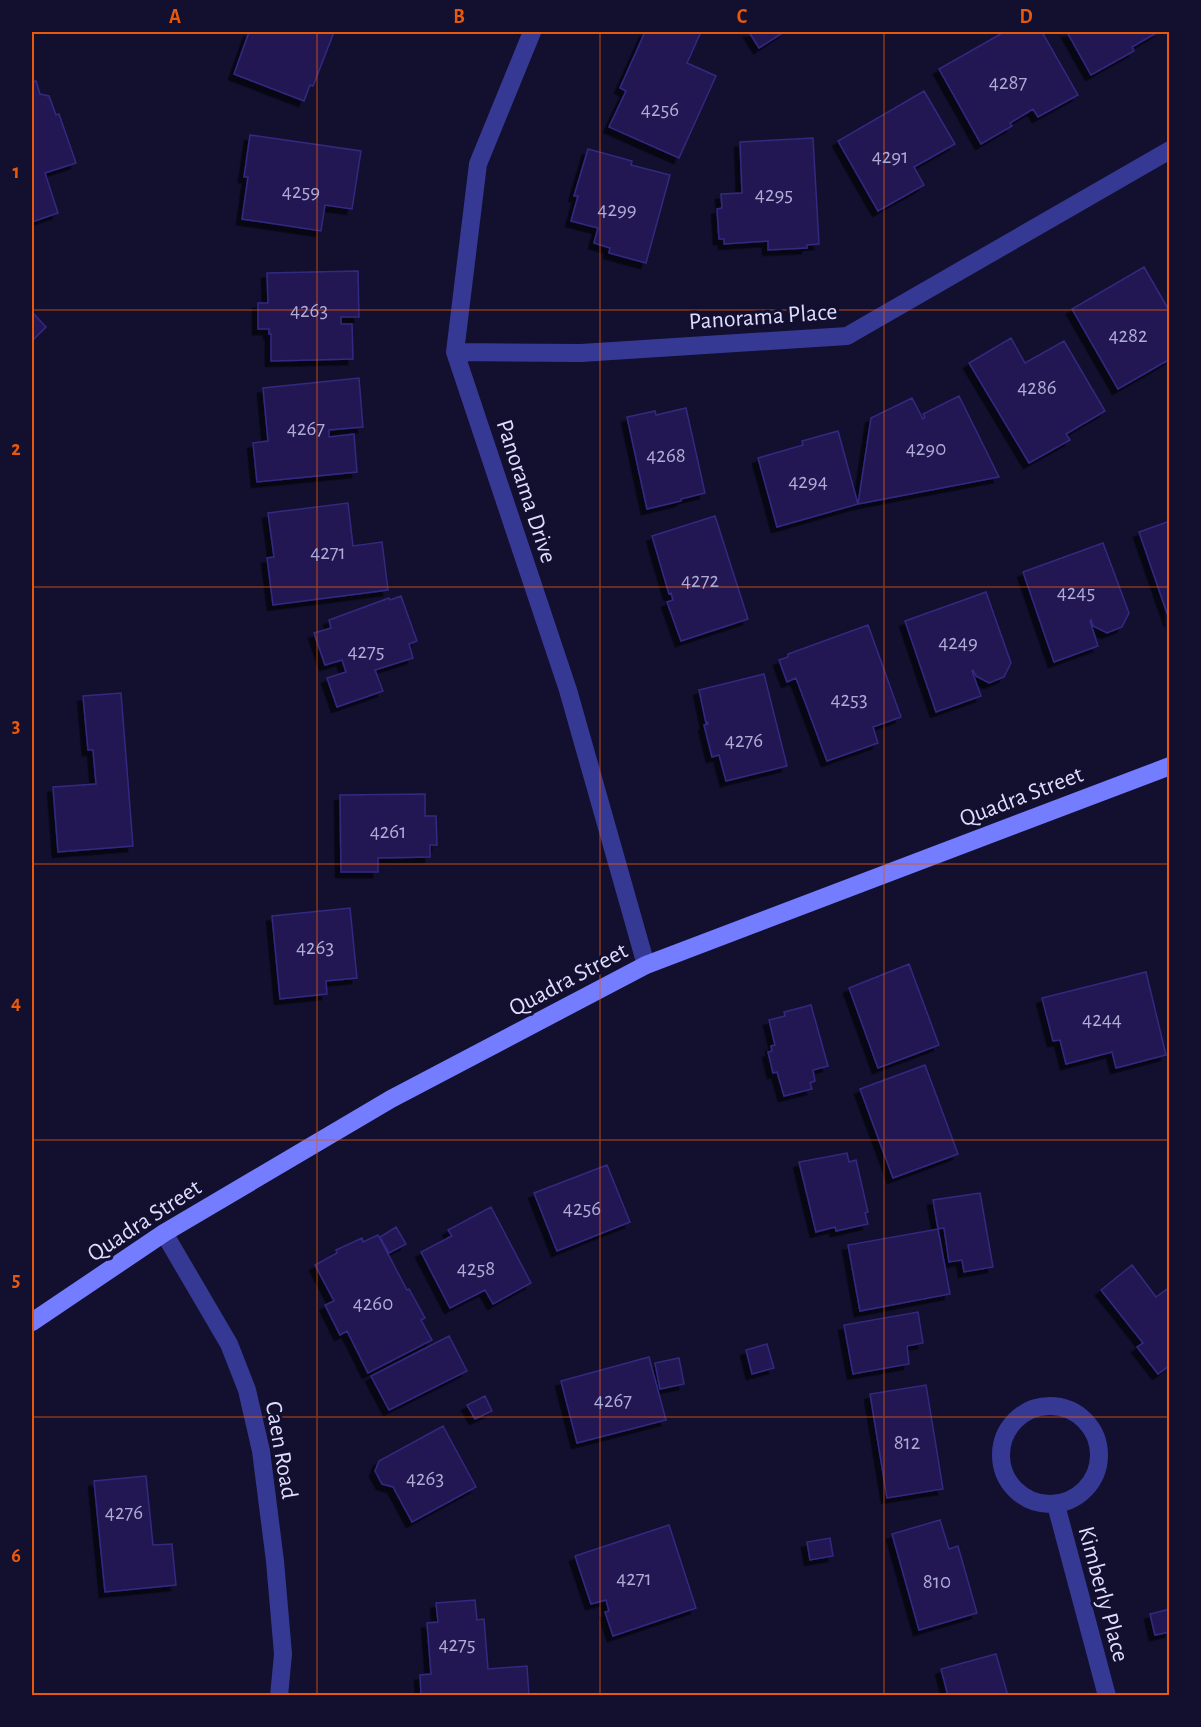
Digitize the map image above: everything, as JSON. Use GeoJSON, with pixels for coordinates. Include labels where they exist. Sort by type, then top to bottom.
{"type":"FeatureCollection","features":[{"type":"Feature","properties":{"kind":"main road","name":"Quadra Street"},"geometry":{"type":"LineString","coordinates":[[32,1322],[164,1233],[391,1099],[646,965],[1170,765]]}},
{"type":"Feature","properties":{"kind":"street","name":"Panorama Drive"},"geometry":{"type":"LineString","coordinates":[[532,32],[478,164],[455,352],[568,690],[646,965]]}},
{"type":"Feature","properties":{"kind":"street","name":"Panorama Place"},"geometry":{"type":"LineString","coordinates":[[455,352],[581,353],[847,336],[1170,150]]}},
{"type":"Feature","properties":{"kind":"street","name":"Caen Road"},"geometry":{"type":"LineString","coordinates":[[164,1233],[230,1344],[247,1390],[261,1451],[275,1561],[283,1654],[279,1695]]}},
{"type":"Feature","properties":{"kind":"street","name":"Kimberly Place"},"geometry":{"type":"LineString","coordinates":[[1044,1406],[1066,1408],[1085,1420],[1097,1439],[1099,1461],[1092,1482],[1076,1498],[1056,1505],[1033,1503],[1014,1491],[1003,1472],[1000,1450],[1007,1429],[1023,1413],[1044,1406]]}},
{"type":"Feature","properties":{"kind":"street","name":"Kimberly Place"},"geometry":{"type":"LineString","coordinates":[[1056,1505],[1107,1695]]}},
{"type":"Feature","properties":{"kind":"building"},"geometry":{"type":"Polygon","coordinates":[[[249,32],[334,32],[313,86],[310,85],[304,101],[234,74],[249,32]]]}},
{"type":"Feature","properties":{"kind":"building"},"geometry":{"type":"Polygon","coordinates":[[[645,32],[701,32],[687,63],[716,76],[679,158],[609,127],[626,91],[620,88],[645,32]]]}},
{"type":"Feature","properties":{"kind":"building"},"geometry":{"type":"Polygon","coordinates":[[[749,32],[784,32],[759,48],[749,32]]]}},
{"type":"Feature","properties":{"kind":"building"},"geometry":{"type":"Polygon","coordinates":[[[1004,32],[1042,32],[1078,95],[1038,117],[1033,109],[1010,123],[1012,126],[981,144],[939,69],[1004,32]]]}},
{"type":"Feature","properties":{"kind":"building"},"geometry":{"type":"Polygon","coordinates":[[[1067,32],[1158,32],[1132,47],[1134,51],[1091,75],[1067,32]]]}},
{"type":"Feature","properties":{"kind":"building"},"geometry":{"type":"Polygon","coordinates":[[[36,81],[40,94],[49,96],[56,115],[59,114],[76,163],[45,173],[58,213],[32,222],[32,82],[36,81]]]}},
{"type":"Feature","properties":{"kind":"building"},"geometry":{"type":"Polygon","coordinates":[[[924,91],[955,144],[914,167],[924,185],[878,211],[838,141],[924,91]]]}},
{"type":"Feature","properties":{"kind":"building"},"geometry":{"type":"Polygon","coordinates":[[[250,135],[361,151],[352,209],[325,205],[321,231],[242,219],[248,177],[244,177],[250,135]]]}},
{"type":"Feature","properties":{"kind":"building"},"geometry":{"type":"Polygon","coordinates":[[[813,138],[819,244],[807,245],[807,248],[768,250],[768,241],[724,244],[724,239],[719,239],[717,209],[722,208],[721,194],[742,193],[740,142],[813,138]]]}},
{"type":"Feature","properties":{"kind":"building"},"geometry":{"type":"Polygon","coordinates":[[[588,149],[632,161],[631,165],[670,175],[646,263],[609,253],[610,248],[594,243],[598,228],[571,221],[578,196],[574,196],[588,149]]]}},
{"type":"Feature","properties":{"kind":"building"},"geometry":{"type":"Polygon","coordinates":[[[1144,267],[1170,312],[1170,359],[1118,389],[1072,309],[1144,267]]]}},
{"type":"Feature","properties":{"kind":"building"},"geometry":{"type":"Polygon","coordinates":[[[358,271],[359,317],[341,317],[341,324],[352,324],[353,359],[271,361],[269,329],[258,329],[258,303],[268,303],[267,273],[358,271]]]}},
{"type":"Feature","properties":{"kind":"building"},"geometry":{"type":"Polygon","coordinates":[[[32,312],[46,327],[32,341],[32,312]]]}},
{"type":"Feature","properties":{"kind":"building"},"geometry":{"type":"Polygon","coordinates":[[[1011,338],[1025,363],[1064,341],[1105,411],[1066,434],[1070,440],[1029,463],[969,363],[1011,338]]]}},
{"type":"Feature","properties":{"kind":"building"},"geometry":{"type":"Polygon","coordinates":[[[359,378],[363,427],[329,430],[329,437],[354,434],[357,472],[257,482],[253,443],[268,441],[263,388],[359,378]]]}},
{"type":"Feature","properties":{"kind":"building"},"geometry":{"type":"Polygon","coordinates":[[[959,396],[999,477],[858,504],[871,418],[912,398],[923,419],[925,417],[923,414],[959,396]]]}},
{"type":"Feature","properties":{"kind":"building"},"geometry":{"type":"Polygon","coordinates":[[[686,408],[705,493],[647,509],[627,417],[655,411],[656,415],[686,408]]]}},
{"type":"Feature","properties":{"kind":"building"},"geometry":{"type":"Polygon","coordinates":[[[838,431],[858,504],[777,527],[758,458],[803,445],[802,441],[838,431]]]}},
{"type":"Feature","properties":{"kind":"building"},"geometry":{"type":"Polygon","coordinates":[[[348,503],[353,546],[382,542],[388,590],[273,605],[267,558],[274,557],[268,513],[348,503]]]}},
{"type":"Feature","properties":{"kind":"building"},"geometry":{"type":"Polygon","coordinates":[[[715,516],[748,619],[681,641],[667,602],[673,600],[671,593],[669,594],[652,536],[715,516]]]}},
{"type":"Feature","properties":{"kind":"building"},"geometry":{"type":"Polygon","coordinates":[[[1170,521],[1170,622],[1139,532],[1170,521]]]}},
{"type":"Feature","properties":{"kind":"building"},"geometry":{"type":"Polygon","coordinates":[[[1103,543],[1129,613],[1122,627],[1107,633],[1093,626],[1091,620],[1098,646],[1054,662],[1023,572],[1103,543]]]}},
{"type":"Feature","properties":{"kind":"building"},"geometry":{"type":"Polygon","coordinates":[[[986,592],[1011,663],[1004,677],[989,683],[976,676],[973,670],[981,696],[936,712],[905,621],[986,592]]]}},
{"type":"Feature","properties":{"kind":"building"},"geometry":{"type":"Polygon","coordinates":[[[401,596],[417,641],[409,644],[413,658],[375,670],[383,691],[337,707],[327,678],[346,672],[342,660],[325,665],[314,633],[331,628],[329,620],[389,598],[390,600],[401,596]]]}},
{"type":"Feature","properties":{"kind":"building"},"geometry":{"type":"Polygon","coordinates":[[[868,625],[901,717],[873,727],[878,743],[827,761],[796,678],[787,682],[779,660],[788,657],[788,654],[868,625]]]}},
{"type":"Feature","properties":{"kind":"building"},"geometry":{"type":"Polygon","coordinates":[[[764,674],[787,766],[726,781],[719,755],[712,757],[704,725],[708,724],[699,690],[764,674]]]}},
{"type":"Feature","properties":{"kind":"building"},"geometry":{"type":"Polygon","coordinates":[[[121,693],[133,846],[58,852],[53,787],[96,784],[93,750],[88,750],[83,696],[121,693]]]}},
{"type":"Feature","properties":{"kind":"building"},"geometry":{"type":"Polygon","coordinates":[[[425,794],[425,816],[436,816],[437,845],[430,845],[430,857],[378,858],[378,872],[341,872],[340,795],[425,794]]]}},
{"type":"Feature","properties":{"kind":"building"},"geometry":{"type":"Polygon","coordinates":[[[350,908],[357,978],[326,981],[327,994],[280,999],[272,916],[350,908]]]}},
{"type":"Feature","properties":{"kind":"building"},"geometry":{"type":"Polygon","coordinates":[[[909,964],[939,1045],[878,1068],[849,988],[909,964]]]}},
{"type":"Feature","properties":{"kind":"building"},"geometry":{"type":"Polygon","coordinates":[[[1146,972],[1166,1055],[1116,1068],[1112,1052],[1066,1064],[1060,1040],[1053,1041],[1042,998],[1146,972]]]}},
{"type":"Feature","properties":{"kind":"building"},"geometry":{"type":"Polygon","coordinates":[[[811,1005],[828,1066],[813,1070],[815,1081],[810,1083],[812,1089],[784,1096],[777,1072],[773,1073],[768,1052],[772,1051],[771,1046],[775,1045],[769,1020],[785,1016],[784,1012],[811,1005]]]}},
{"type":"Feature","properties":{"kind":"building"},"geometry":{"type":"Polygon","coordinates":[[[925,1065],[958,1154],[893,1178],[860,1089],[925,1065]]]}},
{"type":"Feature","properties":{"kind":"building"},"geometry":{"type":"Polygon","coordinates":[[[847,1153],[849,1162],[856,1160],[868,1212],[865,1213],[868,1224],[836,1231],[835,1227],[816,1232],[799,1162],[847,1153]]]}},
{"type":"Feature","properties":{"kind":"building"},"geometry":{"type":"Polygon","coordinates":[[[607,1165],[630,1222],[557,1251],[534,1193],[607,1165]]]}},
{"type":"Feature","properties":{"kind":"building"},"geometry":{"type":"Polygon","coordinates":[[[980,1193],[993,1267],[964,1272],[962,1260],[949,1262],[944,1228],[938,1229],[933,1200],[980,1193]]]}},
{"type":"Feature","properties":{"kind":"building"},"geometry":{"type":"Polygon","coordinates":[[[491,1207],[531,1283],[493,1304],[485,1290],[450,1308],[421,1252],[452,1236],[448,1230],[491,1207]]]}},
{"type":"Feature","properties":{"kind":"building"},"geometry":{"type":"Polygon","coordinates":[[[396,1227],[406,1244],[389,1253],[380,1237],[396,1227]]]}},
{"type":"Feature","properties":{"kind":"building"},"geometry":{"type":"Polygon","coordinates":[[[938,1229],[950,1294],[860,1311],[848,1245],[938,1229]]]}},
{"type":"Feature","properties":{"kind":"building"},"geometry":{"type":"Polygon","coordinates":[[[378,1235],[407,1290],[409,1289],[425,1318],[421,1320],[432,1340],[368,1373],[347,1331],[340,1335],[325,1305],[334,1301],[315,1265],[337,1253],[336,1250],[362,1238],[363,1242],[378,1235]]]}},
{"type":"Feature","properties":{"kind":"building"},"geometry":{"type":"Polygon","coordinates":[[[1132,1265],[1156,1297],[1170,1287],[1170,1365],[1158,1374],[1137,1347],[1143,1343],[1101,1290],[1132,1265]]]}},
{"type":"Feature","properties":{"kind":"building"},"geometry":{"type":"Polygon","coordinates":[[[918,1312],[923,1343],[907,1346],[909,1364],[853,1374],[844,1325],[918,1312]]]}},
{"type":"Feature","properties":{"kind":"building"},"geometry":{"type":"Polygon","coordinates":[[[449,1336],[467,1371],[389,1410],[371,1376],[449,1336]]]}},
{"type":"Feature","properties":{"kind":"building"},"geometry":{"type":"Polygon","coordinates":[[[767,1344],[774,1368],[752,1374],[746,1350],[767,1344]]]}},
{"type":"Feature","properties":{"kind":"building"},"geometry":{"type":"Polygon","coordinates":[[[649,1357],[666,1420],[577,1443],[561,1381],[649,1357]]]}},
{"type":"Feature","properties":{"kind":"building"},"geometry":{"type":"Polygon","coordinates":[[[679,1358],[684,1384],[660,1389],[655,1363],[679,1358]]]}},
{"type":"Feature","properties":{"kind":"building"},"geometry":{"type":"Polygon","coordinates":[[[926,1385],[943,1489],[887,1498],[870,1394],[926,1385]]]}},
{"type":"Feature","properties":{"kind":"building"},"geometry":{"type":"Polygon","coordinates":[[[485,1396],[492,1411],[475,1419],[467,1405],[485,1396]]]}},
{"type":"Feature","properties":{"kind":"building"},"geometry":{"type":"Polygon","coordinates":[[[443,1426],[476,1487],[412,1522],[393,1487],[382,1484],[375,1471],[379,1461],[443,1426]]]}},
{"type":"Feature","properties":{"kind":"building"},"geometry":{"type":"Polygon","coordinates":[[[146,1476],[153,1545],[172,1544],[176,1585],[105,1592],[94,1481],[146,1476]]]}},
{"type":"Feature","properties":{"kind":"building"},"geometry":{"type":"Polygon","coordinates":[[[940,1520],[949,1549],[958,1546],[977,1613],[919,1630],[892,1534],[940,1520]]]}},
{"type":"Feature","properties":{"kind":"building"},"geometry":{"type":"Polygon","coordinates":[[[669,1525],[696,1608],[613,1636],[605,1612],[609,1611],[606,1600],[591,1604],[575,1556],[669,1525]]]}},
{"type":"Feature","properties":{"kind":"building"},"geometry":{"type":"Polygon","coordinates":[[[830,1538],[833,1556],[810,1560],[807,1542],[830,1538]]]}},
{"type":"Feature","properties":{"kind":"building"},"geometry":{"type":"Polygon","coordinates":[[[475,1600],[477,1620],[484,1619],[488,1669],[527,1666],[529,1696],[421,1694],[420,1675],[431,1674],[427,1623],[438,1622],[436,1603],[475,1600]]]}},
{"type":"Feature","properties":{"kind":"building"},"geometry":{"type":"Polygon","coordinates":[[[1170,1609],[1170,1632],[1155,1635],[1150,1614],[1170,1609]]]}},
{"type":"Feature","properties":{"kind":"building"},"geometry":{"type":"Polygon","coordinates":[[[996,1654],[1008,1696],[948,1696],[941,1669],[996,1654]]]}}]}
